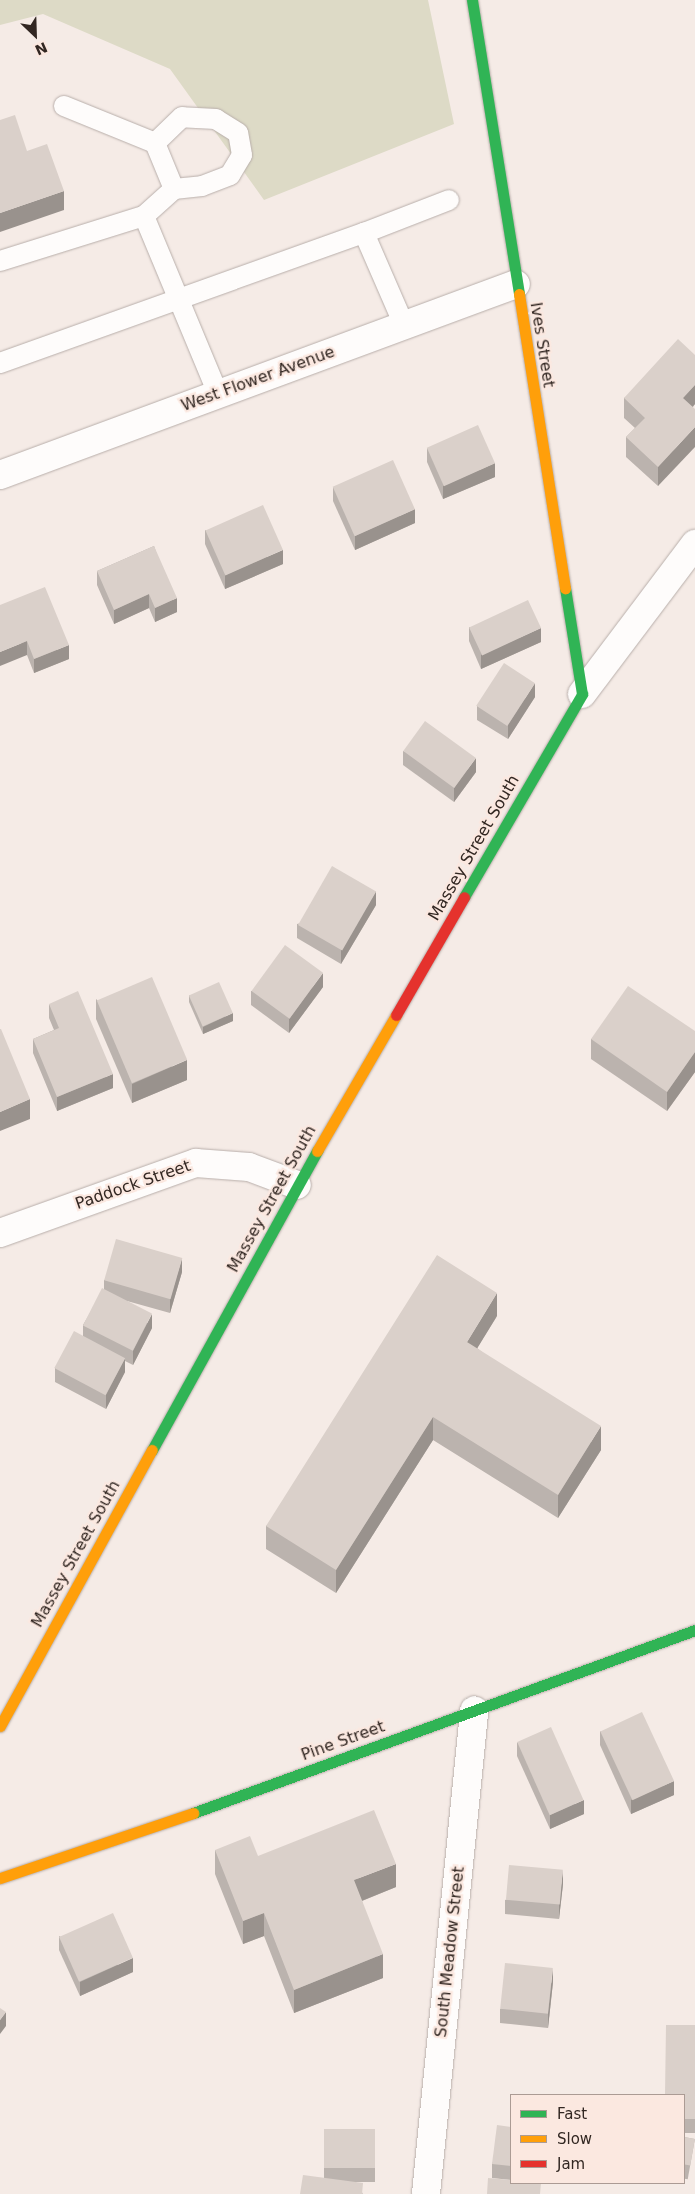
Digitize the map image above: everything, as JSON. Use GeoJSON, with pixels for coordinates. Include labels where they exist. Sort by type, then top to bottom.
{"type":"FeatureCollection","features":[{"type":"Feature","properties":{"kind":"street","name":"Ives Street"},"geometry":{"type":"LineString","coordinates":[[472,0],[582,694]]}},
{"type":"Feature","properties":{"kind":"street","name":"West Flower Avenue"},"geometry":{"type":"LineString","coordinates":[[0,475],[516,284]]}},
{"type":"Feature","properties":{"kind":"street"},"geometry":{"type":"LineString","coordinates":[[582,694],[695,544]]}},
{"type":"Feature","properties":{"kind":"street","name":"Massey Street South"},"geometry":{"type":"LineString","coordinates":[[0,1726],[297,1185],[582,694]]}},
{"type":"Feature","properties":{"kind":"street","name":"Paddock Street"},"geometry":{"type":"LineString","coordinates":[[0,1233],[196,1163],[249,1167],[297,1185]]}},
{"type":"Feature","properties":{"kind":"street","name":"Pine Street"},"geometry":{"type":"LineString","coordinates":[[0,1878],[73,1857],[695,1630]]}},
{"type":"Feature","properties":{"kind":"street","name":"South Meadow Street"},"geometry":{"type":"LineString","coordinates":[[426,2194],[474,1710]]}},
{"type":"Feature","properties":{"kind":"lane"},"geometry":{"type":"LineString","coordinates":[[64,106],[155,143],[174,189]]}},
{"type":"Feature","properties":{"kind":"lane"},"geometry":{"type":"LineString","coordinates":[[0,261],[144,216],[174,189],[202,186],[230,175],[242,155],[238,133],[216,119],[182,117],[155,143]]}},
{"type":"Feature","properties":{"kind":"lane"},"geometry":{"type":"LineString","coordinates":[[0,363],[364,233],[449,200]]}},
{"type":"Feature","properties":{"kind":"lane"},"geometry":{"type":"LineString","coordinates":[[144,216],[218,394]]}},
{"type":"Feature","properties":{"kind":"lane"},"geometry":{"type":"LineString","coordinates":[[364,233],[404,325]]}},
{"type":"Feature","properties":{"kind":"shaded area"},"geometry":{"type":"Polygon","coordinates":[[[0,0],[428,0],[454,124],[264,200],[170,69],[43,14],[0,25],[0,0]]]}},
{"type":"Feature","properties":{"kind":"building"},"geometry":{"type":"Polygon","coordinates":[[[15,115],[27,151],[47,144],[64,191],[0,213],[0,120],[15,115]]]}},
{"type":"Feature","properties":{"kind":"building"},"geometry":{"type":"Polygon","coordinates":[[[678,339],[695,355],[695,385],[683,398],[695,409],[695,427],[658,467],[626,437],[645,418],[624,398],[678,339]]]}},
{"type":"Feature","properties":{"kind":"building"},"geometry":{"type":"Polygon","coordinates":[[[478,425],[495,463],[444,486],[427,448],[478,425]]]}},
{"type":"Feature","properties":{"kind":"building"},"geometry":{"type":"Polygon","coordinates":[[[393,460],[415,509],[355,536],[333,487],[393,460]]]}},
{"type":"Feature","properties":{"kind":"building"},"geometry":{"type":"Polygon","coordinates":[[[263,505],[283,550],[225,575],[205,531],[263,505]]]}},
{"type":"Feature","properties":{"kind":"building"},"geometry":{"type":"Polygon","coordinates":[[[154,546],[177,598],[155,608],[149,594],[114,610],[97,571],[154,546]]]}},
{"type":"Feature","properties":{"kind":"building"},"geometry":{"type":"Polygon","coordinates":[[[45,587],[69,645],[34,659],[27,641],[0,652],[0,605],[45,587]]]}},
{"type":"Feature","properties":{"kind":"building"},"geometry":{"type":"Polygon","coordinates":[[[528,600],[541,628],[482,656],[469,627],[528,600]]]}},
{"type":"Feature","properties":{"kind":"building"},"geometry":{"type":"Polygon","coordinates":[[[504,663],[535,683],[507,726],[476,706],[504,663]]]}},
{"type":"Feature","properties":{"kind":"building"},"geometry":{"type":"Polygon","coordinates":[[[425,721],[476,758],[454,788],[403,751],[425,721]]]}},
{"type":"Feature","properties":{"kind":"building"},"geometry":{"type":"Polygon","coordinates":[[[332,866],[376,892],[342,950],[298,925],[332,866]]]}},
{"type":"Feature","properties":{"kind":"building"},"geometry":{"type":"Polygon","coordinates":[[[285,945],[323,973],[290,1019],[251,991],[285,945]]]}},
{"type":"Feature","properties":{"kind":"building"},"geometry":{"type":"Polygon","coordinates":[[[152,977],[187,1060],[132,1083],[97,1000],[152,977]]]}},
{"type":"Feature","properties":{"kind":"building"},"geometry":{"type":"Polygon","coordinates":[[[219,982],[233,1013],[203,1026],[189,995],[219,982]]]}},
{"type":"Feature","properties":{"kind":"building"},"geometry":{"type":"Polygon","coordinates":[[[628,986],[695,1031],[695,1052],[667,1092],[591,1039],[628,986]]]}},
{"type":"Feature","properties":{"kind":"building"},"geometry":{"type":"Polygon","coordinates":[[[78,991],[113,1074],[57,1097],[33,1039],[59,1028],[49,1004],[78,991]]]}},
{"type":"Feature","properties":{"kind":"building"},"geometry":{"type":"Polygon","coordinates":[[[0,1029],[30,1099],[0,1112],[0,1029]]]}},
{"type":"Feature","properties":{"kind":"building"},"geometry":{"type":"Polygon","coordinates":[[[116,1239],[182,1258],[170,1299],[104,1280],[116,1239]]]}},
{"type":"Feature","properties":{"kind":"building"},"geometry":{"type":"Polygon","coordinates":[[[437,1255],[497,1293],[467,1342],[601,1426],[558,1495],[433,1417],[336,1570],[266,1526],[437,1255]]]}},
{"type":"Feature","properties":{"kind":"building"},"geometry":{"type":"Polygon","coordinates":[[[102,1288],[152,1313],[133,1351],[83,1325],[102,1288]]]}},
{"type":"Feature","properties":{"kind":"building"},"geometry":{"type":"Polygon","coordinates":[[[74,1331],[125,1358],[105,1395],[54,1368],[74,1331]]]}},
{"type":"Feature","properties":{"kind":"building"},"geometry":{"type":"Polygon","coordinates":[[[642,1712],[674,1781],[632,1800],[600,1731],[642,1712]]]}},
{"type":"Feature","properties":{"kind":"building"},"geometry":{"type":"Polygon","coordinates":[[[551,1727],[584,1800],[550,1815],[517,1742],[551,1727]]]}},
{"type":"Feature","properties":{"kind":"building"},"geometry":{"type":"Polygon","coordinates":[[[374,1810],[396,1864],[354,1880],[383,1954],[294,1990],[264,1913],[243,1921],[215,1850],[250,1836],[258,1856],[374,1810]]]}},
{"type":"Feature","properties":{"kind":"building"},"geometry":{"type":"Polygon","coordinates":[[[509,1865],[563,1870],[560,1905],[506,1900],[509,1865]]]}},
{"type":"Feature","properties":{"kind":"building"},"geometry":{"type":"Polygon","coordinates":[[[113,1913],[133,1958],[79,1982],[59,1937],[113,1913]]]}},
{"type":"Feature","properties":{"kind":"building"},"geometry":{"type":"Polygon","coordinates":[[[505,1963],[553,1968],[548,2014],[500,2009],[505,1963]]]}},
{"type":"Feature","properties":{"kind":"building"},"geometry":{"type":"Polygon","coordinates":[[[0,2008],[6,2012],[0,2020],[0,2008]]]}},
{"type":"Feature","properties":{"kind":"building"},"geometry":{"type":"Polygon","coordinates":[[[666,2025],[695,2025],[695,2119],[685,2119],[685,2094],[665,2094],[666,2025]]]}},
{"type":"Feature","properties":{"kind":"building"},"geometry":{"type":"Polygon","coordinates":[[[497,2125],[510,2127],[510,2166],[492,2164],[497,2125]]]}},
{"type":"Feature","properties":{"kind":"building"},"geometry":{"type":"Polygon","coordinates":[[[324,2129],[375,2129],[375,2168],[324,2168],[324,2129]]]}},
{"type":"Feature","properties":{"kind":"building"},"geometry":{"type":"Polygon","coordinates":[[[685,2137],[695,2139],[690,2165],[685,2165],[685,2137]]]}},
{"type":"Feature","properties":{"kind":"building"},"geometry":{"type":"Polygon","coordinates":[[[303,2175],[363,2183],[362,2194],[300,2194],[303,2175]]]}},
{"type":"Feature","properties":{"kind":"building"},"geometry":{"type":"Polygon","coordinates":[[[488,2178],[510,2180],[510,2184],[541,2184],[540,2194],[487,2194],[488,2178]]]}},
{"type":"Feature","properties":{"kind":"traffic: fast"},"geometry":{"type":"LineString","coordinates":[[472,0],[519,294]]}},
{"type":"Feature","properties":{"kind":"traffic: fast"},"geometry":{"type":"LineString","coordinates":[[464,897],[582,694],[565,588]]}},
{"type":"Feature","properties":{"kind":"traffic: fast"},"geometry":{"type":"LineString","coordinates":[[152,1450],[317,1151]]}},
{"type":"Feature","properties":{"kind":"traffic: fast"},"geometry":{"type":"LineString","coordinates":[[193,1813],[695,1630]]}},
{"type":"Feature","properties":{"kind":"traffic: slow"},"geometry":{"type":"LineString","coordinates":[[519,294],[565,588]]}},
{"type":"Feature","properties":{"kind":"traffic: slow"},"geometry":{"type":"LineString","coordinates":[[317,1151],[396,1015]]}},
{"type":"Feature","properties":{"kind":"traffic: slow"},"geometry":{"type":"LineString","coordinates":[[0,1726],[152,1450]]}},
{"type":"Feature","properties":{"kind":"traffic: slow"},"geometry":{"type":"LineString","coordinates":[[0,1878],[193,1813]]}},
{"type":"Feature","properties":{"kind":"traffic: jam"},"geometry":{"type":"LineString","coordinates":[[396,1015],[464,897]]}}]}
